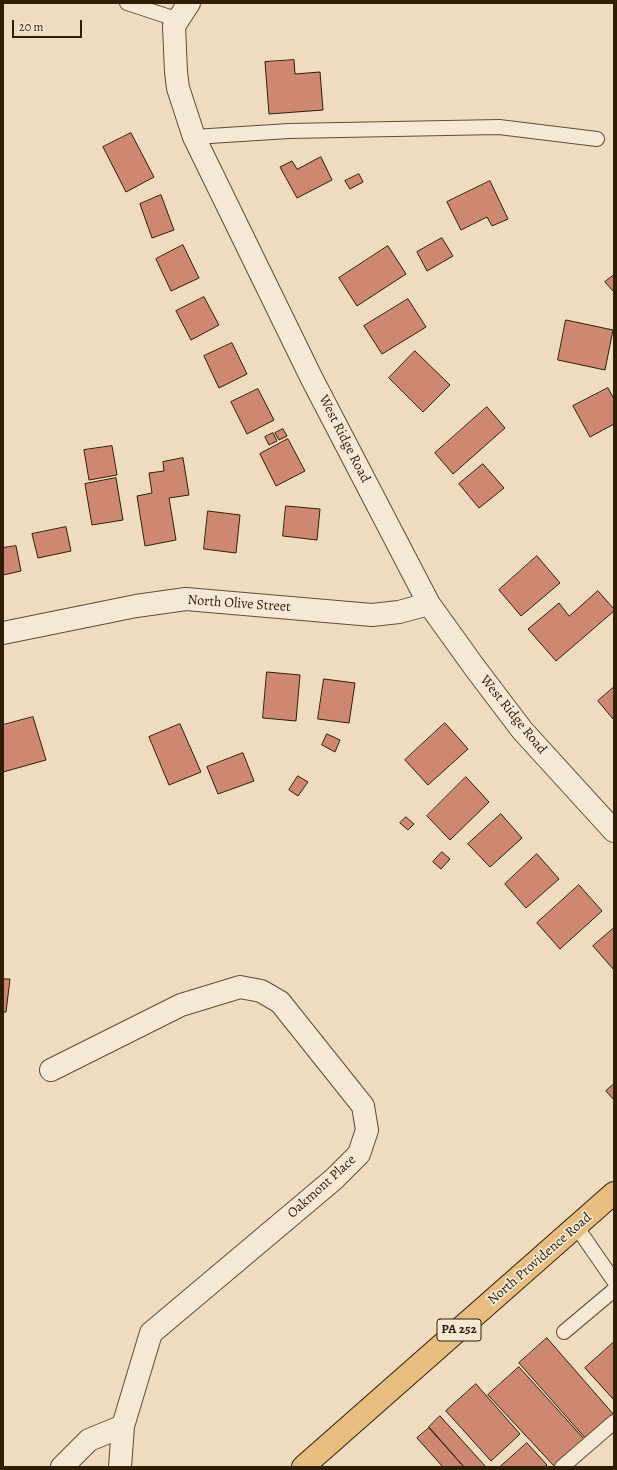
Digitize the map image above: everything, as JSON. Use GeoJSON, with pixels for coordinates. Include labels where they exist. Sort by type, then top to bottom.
{"type":"FeatureCollection","features":[{"type":"Feature","properties":{"kind":"main road","name":"North Providence Road"},"geometry":{"type":"LineString","coordinates":[[303,1467],[614,1194]]}},
{"type":"Feature","properties":{"kind":"street","name":"West Ridge Road"},"geometry":{"type":"LineString","coordinates":[[184,11],[174,26],[176,72],[178,88],[194,137],[312,379],[429,604],[522,730],[614,831]]}},
{"type":"Feature","properties":{"kind":"street","name":"North Olive Street"},"geometry":{"type":"LineString","coordinates":[[3,633],[136,606],[186,599],[372,615],[399,612],[429,604]]}},
{"type":"Feature","properties":{"kind":"street","name":"Oakmont Place"},"geometry":{"type":"LineString","coordinates":[[51,1070],[181,1005],[240,987],[261,991],[280,1002],[363,1106],[367,1130],[359,1154],[334,1179],[151,1333],[123,1426],[120,1467]]}},
{"type":"Feature","properties":{"kind":"street"},"geometry":{"type":"LineString","coordinates":[[62,1467],[89,1440],[123,1426]]}},
{"type":"Feature","properties":{"kind":"lane"},"geometry":{"type":"LineString","coordinates":[[127,3],[184,11]]}},
{"type":"Feature","properties":{"kind":"lane"},"geometry":{"type":"LineString","coordinates":[[194,137],[289,131],[499,127],[597,140]]}},
{"type":"Feature","properties":{"kind":"lane"},"geometry":{"type":"LineString","coordinates":[[576,1226],[614,1281]]}},
{"type":"Feature","properties":{"kind":"lane"},"geometry":{"type":"LineString","coordinates":[[564,1332],[614,1290]]}},
{"type":"Feature","properties":{"kind":"lane"},"geometry":{"type":"LineString","coordinates":[[562,1467],[614,1422]]}},
{"type":"Feature","properties":{"kind":"building"},"geometry":{"type":"Polygon","coordinates":[[[294,60],[295,74],[320,72],[323,110],[269,114],[265,62],[294,60]]]}},
{"type":"Feature","properties":{"kind":"building"},"geometry":{"type":"Polygon","coordinates":[[[131,133],[154,177],[126,192],[103,147],[131,133]]]}},
{"type":"Feature","properties":{"kind":"building"},"geometry":{"type":"Polygon","coordinates":[[[321,157],[332,180],[297,198],[280,167],[292,161],[297,169],[321,157]]]}},
{"type":"Feature","properties":{"kind":"building"},"geometry":{"type":"Polygon","coordinates":[[[359,174],[363,182],[350,189],[345,181],[359,174]]]}},
{"type":"Feature","properties":{"kind":"building"},"geometry":{"type":"Polygon","coordinates":[[[490,181],[508,219],[492,226],[487,217],[461,230],[447,202],[490,181]]]}},
{"type":"Feature","properties":{"kind":"building"},"geometry":{"type":"Polygon","coordinates":[[[161,195],[174,230],[152,238],[140,204],[161,195]]]}},
{"type":"Feature","properties":{"kind":"building"},"geometry":{"type":"Polygon","coordinates":[[[442,238],[453,256],[427,271],[417,252],[442,238]]]}},
{"type":"Feature","properties":{"kind":"building"},"geometry":{"type":"Polygon","coordinates":[[[183,245],[199,278],[171,291],[156,259],[183,245]]]}},
{"type":"Feature","properties":{"kind":"building"},"geometry":{"type":"Polygon","coordinates":[[[388,246],[406,274],[357,306],[339,278],[388,246]]]}},
{"type":"Feature","properties":{"kind":"building"},"geometry":{"type":"Polygon","coordinates":[[[614,275],[614,292],[605,282],[614,275]]]}},
{"type":"Feature","properties":{"kind":"building"},"geometry":{"type":"Polygon","coordinates":[[[204,297],[219,325],[191,340],[176,311],[204,297]]]}},
{"type":"Feature","properties":{"kind":"building"},"geometry":{"type":"Polygon","coordinates":[[[408,299],[426,327],[382,354],[364,326],[408,299]]]}},
{"type":"Feature","properties":{"kind":"building"},"geometry":{"type":"Polygon","coordinates":[[[566,320],[613,330],[605,370],[558,360],[566,320]]]}},
{"type":"Feature","properties":{"kind":"building"},"geometry":{"type":"Polygon","coordinates":[[[232,343],[247,374],[219,388],[204,356],[232,343]]]}},
{"type":"Feature","properties":{"kind":"building"},"geometry":{"type":"Polygon","coordinates":[[[415,351],[450,385],[423,412],[389,378],[415,351]]]}},
{"type":"Feature","properties":{"kind":"building"},"geometry":{"type":"Polygon","coordinates":[[[608,388],[614,399],[614,424],[590,437],[573,406],[608,388]]]}},
{"type":"Feature","properties":{"kind":"building"},"geometry":{"type":"Polygon","coordinates":[[[258,389],[274,420],[247,434],[231,402],[258,389]]]}},
{"type":"Feature","properties":{"kind":"building"},"geometry":{"type":"Polygon","coordinates":[[[487,407],[505,428],[453,474],[435,453],[487,407]]]}},
{"type":"Feature","properties":{"kind":"building"},"geometry":{"type":"Polygon","coordinates":[[[283,429],[287,436],[279,440],[275,433],[283,429]]]}},
{"type":"Feature","properties":{"kind":"building"},"geometry":{"type":"Polygon","coordinates":[[[273,433],[277,441],[269,445],[265,437],[273,433]]]}},
{"type":"Feature","properties":{"kind":"building"},"geometry":{"type":"Polygon","coordinates":[[[288,439],[305,471],[276,486],[260,454],[288,439]]]}},
{"type":"Feature","properties":{"kind":"building"},"geometry":{"type":"Polygon","coordinates":[[[112,446],[117,475],[89,480],[84,450],[112,446]]]}},
{"type":"Feature","properties":{"kind":"building"},"geometry":{"type":"Polygon","coordinates":[[[183,458],[189,495],[169,498],[176,540],[145,546],[137,496],[152,493],[149,473],[164,471],[163,462],[183,458]]]}},
{"type":"Feature","properties":{"kind":"building"},"geometry":{"type":"Polygon","coordinates":[[[483,464],[504,488],[479,508],[459,484],[483,464]]]}},
{"type":"Feature","properties":{"kind":"building"},"geometry":{"type":"Polygon","coordinates":[[[116,478],[123,520],[92,525],[85,484],[116,478]]]}},
{"type":"Feature","properties":{"kind":"building"},"geometry":{"type":"Polygon","coordinates":[[[286,506],[320,509],[317,540],[283,536],[286,506]]]}},
{"type":"Feature","properties":{"kind":"building"},"geometry":{"type":"Polygon","coordinates":[[[208,511],[240,515],[236,553],[204,549],[208,511]]]}},
{"type":"Feature","properties":{"kind":"building"},"geometry":{"type":"Polygon","coordinates":[[[66,527],[71,551],[38,558],[32,534],[66,527]]]}},
{"type":"Feature","properties":{"kind":"building"},"geometry":{"type":"Polygon","coordinates":[[[16,546],[21,571],[3,575],[3,548],[16,546]]]}},
{"type":"Feature","properties":{"kind":"building"},"geometry":{"type":"Polygon","coordinates":[[[537,556],[560,583],[521,616],[499,590],[537,556]]]}},
{"type":"Feature","properties":{"kind":"building"},"geometry":{"type":"Polygon","coordinates":[[[598,591],[614,609],[614,611],[556,661],[528,629],[559,603],[569,616],[598,591]]]}},
{"type":"Feature","properties":{"kind":"building"},"geometry":{"type":"Polygon","coordinates":[[[267,672],[300,675],[296,721],[263,718],[267,672]]]}},
{"type":"Feature","properties":{"kind":"building"},"geometry":{"type":"Polygon","coordinates":[[[324,679],[355,683],[349,723],[318,719],[324,679]]]}},
{"type":"Feature","properties":{"kind":"building"},"geometry":{"type":"Polygon","coordinates":[[[614,687],[614,720],[598,701],[614,687]]]}},
{"type":"Feature","properties":{"kind":"building"},"geometry":{"type":"Polygon","coordinates":[[[33,717],[46,760],[3,772],[3,725],[33,717]]]}},
{"type":"Feature","properties":{"kind":"building"},"geometry":{"type":"Polygon","coordinates":[[[445,723],[468,749],[428,785],[405,760],[445,723]]]}},
{"type":"Feature","properties":{"kind":"building"},"geometry":{"type":"Polygon","coordinates":[[[180,724],[201,772],[169,785],[149,737],[180,724]]]}},
{"type":"Feature","properties":{"kind":"building"},"geometry":{"type":"Polygon","coordinates":[[[327,734],[340,740],[335,752],[322,745],[327,734]]]}},
{"type":"Feature","properties":{"kind":"building"},"geometry":{"type":"Polygon","coordinates":[[[243,753],[254,781],[218,794],[207,767],[243,753]]]}},
{"type":"Feature","properties":{"kind":"building"},"geometry":{"type":"Polygon","coordinates":[[[298,776],[308,782],[298,796],[289,790],[298,776]]]}},
{"type":"Feature","properties":{"kind":"building"},"geometry":{"type":"Polygon","coordinates":[[[466,777],[489,802],[450,840],[427,816],[466,777]]]}},
{"type":"Feature","properties":{"kind":"building"},"geometry":{"type":"Polygon","coordinates":[[[501,814],[522,838],[490,867],[468,844],[501,814]]]}},
{"type":"Feature","properties":{"kind":"building"},"geometry":{"type":"Polygon","coordinates":[[[406,817],[414,824],[408,830],[400,823],[406,817]]]}},
{"type":"Feature","properties":{"kind":"building"},"geometry":{"type":"Polygon","coordinates":[[[442,852],[450,859],[441,869],[433,862],[442,852]]]}},
{"type":"Feature","properties":{"kind":"building"},"geometry":{"type":"Polygon","coordinates":[[[537,854],[559,879],[526,908],[505,884],[537,854]]]}},
{"type":"Feature","properties":{"kind":"building"},"geometry":{"type":"Polygon","coordinates":[[[579,885],[602,911],[560,949],[537,923],[579,885]]]}},
{"type":"Feature","properties":{"kind":"building"},"geometry":{"type":"Polygon","coordinates":[[[614,928],[614,970],[593,946],[614,928]]]}},
{"type":"Feature","properties":{"kind":"building"},"geometry":{"type":"Polygon","coordinates":[[[3,979],[10,979],[6,1012],[3,1012],[3,979]]]}},
{"type":"Feature","properties":{"kind":"building"},"geometry":{"type":"Polygon","coordinates":[[[614,1084],[614,1100],[606,1091],[614,1084]]]}},
{"type":"Feature","properties":{"kind":"building"},"geometry":{"type":"Polygon","coordinates":[[[547,1338],[614,1415],[587,1440],[519,1363],[547,1338]]]}},
{"type":"Feature","properties":{"kind":"building"},"geometry":{"type":"Polygon","coordinates":[[[614,1342],[614,1400],[585,1368],[614,1342]]]}},
{"type":"Feature","properties":{"kind":"building"},"geometry":{"type":"Polygon","coordinates":[[[519,1367],[585,1440],[555,1467],[488,1395],[519,1367]]]}},
{"type":"Feature","properties":{"kind":"building"},"geometry":{"type":"Polygon","coordinates":[[[476,1384],[520,1434],[491,1461],[446,1411],[476,1384]]]}},
{"type":"Feature","properties":{"kind":"building"},"geometry":{"type":"Polygon","coordinates":[[[440,1416],[486,1467],[464,1467],[429,1427],[440,1416]]]}},
{"type":"Feature","properties":{"kind":"building"},"geometry":{"type":"Polygon","coordinates":[[[429,1428],[464,1467],[443,1467],[417,1438],[429,1428]]]}},
{"type":"Feature","properties":{"kind":"building"},"geometry":{"type":"Polygon","coordinates":[[[527,1443],[547,1465],[544,1467],[500,1467],[527,1443]]]}}]}
